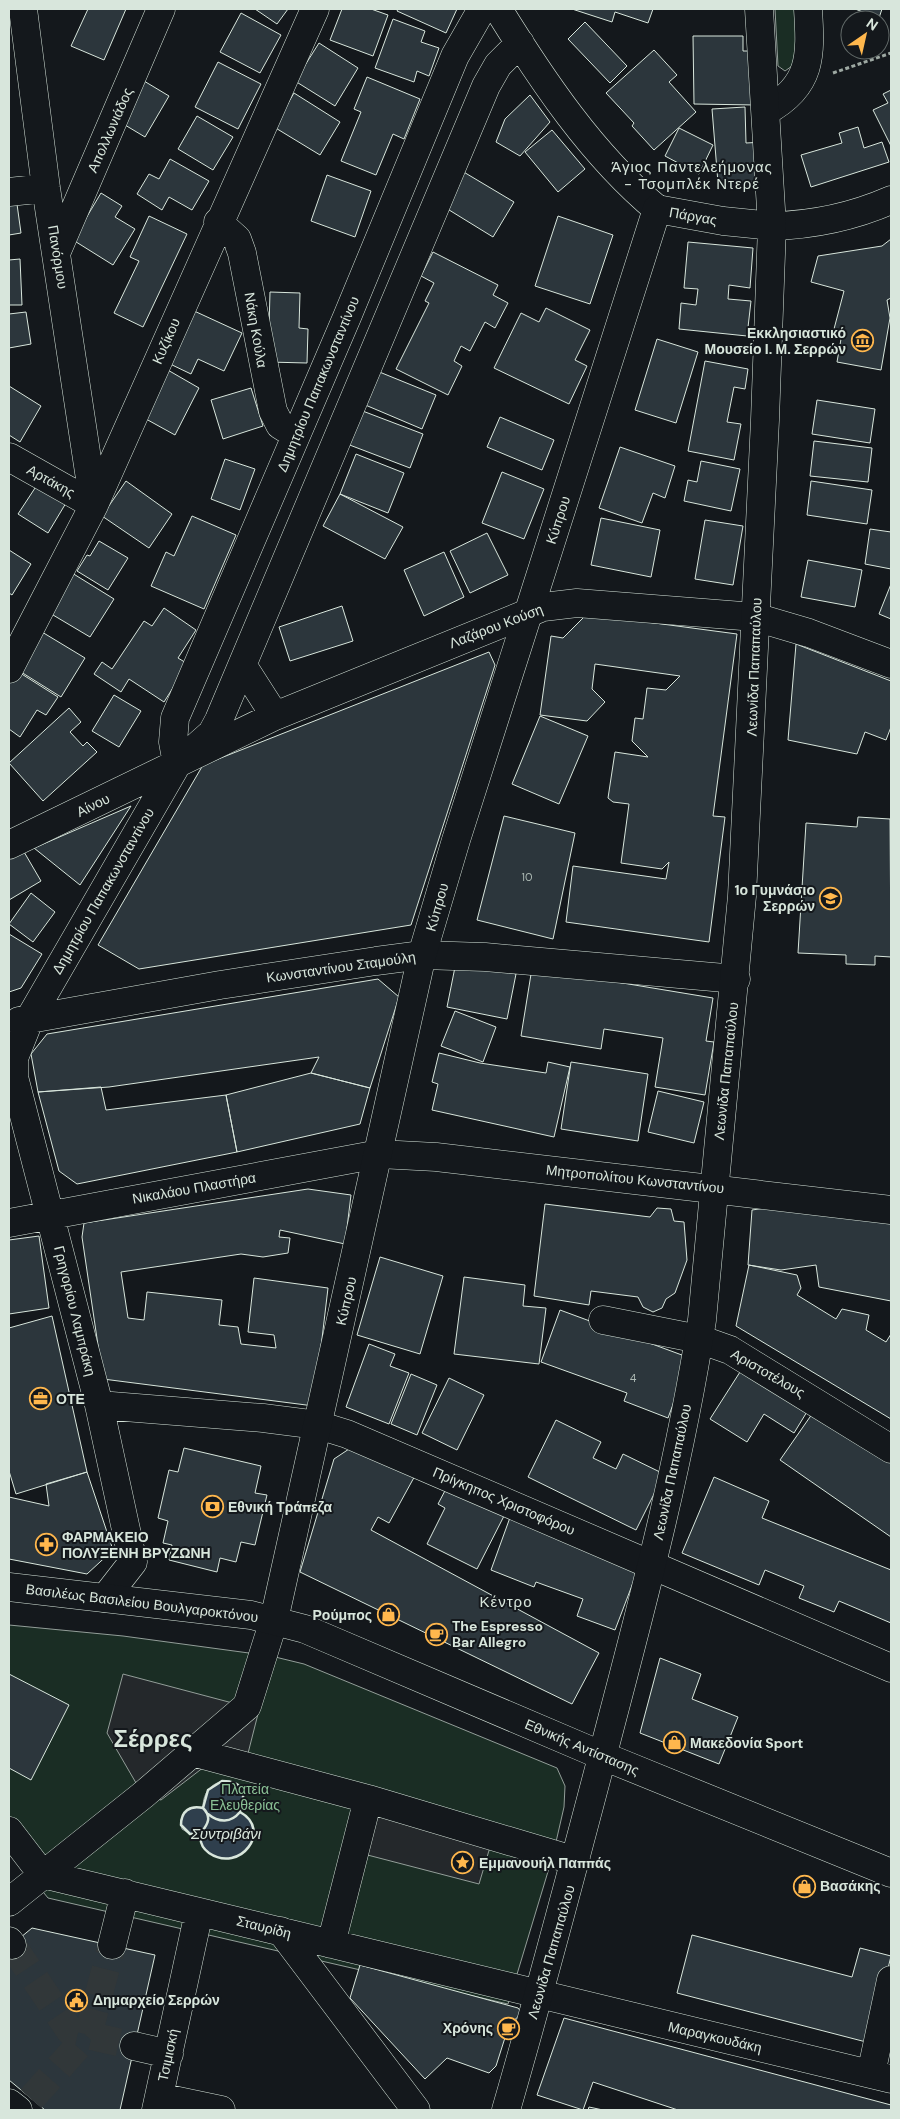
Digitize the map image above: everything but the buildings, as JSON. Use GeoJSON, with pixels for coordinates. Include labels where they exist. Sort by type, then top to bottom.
{"type":"FeatureCollection","features":[{"type":"Feature","properties":{"kind":"street","name":"Πανόρμου"},"geometry":{"type":"LineString","coordinates":[[23,9],[46,188],[94,506]]}},
{"type":"Feature","properties":{"kind":"street","name":"Απολλωνιάδος"},"geometry":{"type":"LineString","coordinates":[[57,251],[161,9]]}},
{"type":"Feature","properties":{"kind":"street","name":"Κυζίκου"},"geometry":{"type":"LineString","coordinates":[[9,669],[16,636],[94,506],[218,222],[315,9]]}},
{"type":"Feature","properties":{"kind":"street","name":"Δημητρίου Παπακωνσταντίνου"},"geometry":{"type":"LineString","coordinates":[[177,764],[173,742],[175,718],[455,56],[482,9]]}},
{"type":"Feature","properties":{"kind":"street","name":"Πάργας"},"geometry":{"type":"LineString","coordinates":[[498,9],[564,106],[608,162],[628,184],[657,209],[723,221],[772,226],[798,226],[841,219],[891,200]]}},
{"type":"Feature","properties":{"kind":"street","name":"Λεωνίδα Παπαπαύλου"},"geometry":{"type":"LineString","coordinates":[[506,2110],[576,1861],[652,1565],[699,1339],[736,979],[748,804],[772,226],[759,9]]}},
{"type":"Feature","properties":{"kind":"street"},"geometry":{"type":"LineString","coordinates":[[766,111],[790,94],[805,74],[810,44],[808,9]]}},
{"type":"Feature","properties":{"kind":"street","name":"Δημητρίου Παπακωνσταντίνου"},"geometry":{"type":"LineString","coordinates":[[19,1020],[177,764],[212,733],[227,704],[486,86],[498,65],[520,42]]}},
{"type":"Feature","properties":{"kind":"street"},"geometry":{"type":"LineString","coordinates":[[9,192],[46,188]]}},
{"type":"Feature","properties":{"kind":"street","name":"Κύπρου"},"geometry":{"type":"LineString","coordinates":[[9,1902],[246,1706],[274,1620],[422,956],[456,840],[657,209]]}},
{"type":"Feature","properties":{"kind":"street","name":"Νάκη Κούλα"},"geometry":{"type":"LineString","coordinates":[[218,222],[237,239],[242,253],[273,411],[280,425],[296,435]]}},
{"type":"Feature","properties":{"kind":"street","name":"Αρτάκης"},"geometry":{"type":"LineString","coordinates":[[9,457],[94,506]]}},
{"type":"Feature","properties":{"kind":"street","name":"Λαζάρου Κούση"},"geometry":{"type":"LineString","coordinates":[[177,764],[275,716],[529,611],[559,604],[577,603],[755,617],[809,633],[891,664]]}},
{"type":"Feature","properties":{"kind":"street"},"geometry":{"type":"LineString","coordinates":[[243,666],[275,716]]}},
{"type":"Feature","properties":{"kind":"street","name":"Αίνου"},"geometry":{"type":"LineString","coordinates":[[9,845],[177,764]]}},
{"type":"Feature","properties":{"kind":"street","name":"Κωνσταντίνου Σταμούλη"},"geometry":{"type":"LineString","coordinates":[[19,1020],[366,962],[422,956],[485,957],[736,979]]}},
{"type":"Feature","properties":{"kind":"street","name":"Γρηγορίου Λαμπράκη"},"geometry":{"type":"LineString","coordinates":[[19,1020],[14,1072],[99,1405],[133,1562],[105,1598]]}},
{"type":"Feature","properties":{"kind":"street","name":"Μητροπολίτου Κωνσταντίνου"},"geometry":{"type":"LineString","coordinates":[[379,1154],[436,1157],[891,1210]]}},
{"type":"Feature","properties":{"kind":"street","name":"Νικαλάου Πλαστήρα"},"geometry":{"type":"LineString","coordinates":[[9,1223],[379,1154]]}},
{"type":"Feature","properties":{"kind":"street","name":"Αριστοτέλους"},"geometry":{"type":"LineString","coordinates":[[603,1320],[699,1339],[748,1359],[891,1449]]}},
{"type":"Feature","properties":{"kind":"street","name":"Πρίγκηπος Χριστοφόρου"},"geometry":{"type":"LineString","coordinates":[[99,1405],[263,1418],[318,1425],[372,1444],[891,1668]]}},
{"type":"Feature","properties":{"kind":"street","name":"Βασιλέως Βασιλείου Βουλγαροκτόνου"},"geometry":{"type":"LineString","coordinates":[[9,1588],[105,1598],[274,1620]]}},
{"type":"Feature","properties":{"kind":"street","name":"Εθνικής Αντίστασης"},"geometry":{"type":"LineString","coordinates":[[274,1620],[341,1643],[603,1756],[891,1873]]}},
{"type":"Feature","properties":{"kind":"street"},"geometry":{"type":"LineString","coordinates":[[192,1752],[368,1799],[576,1861]]}},
{"type":"Feature","properties":{"kind":"street"},"geometry":{"type":"LineString","coordinates":[[331,1944],[368,1799]]}},
{"type":"Feature","properties":{"kind":"street"},"geometry":{"type":"LineString","coordinates":[[9,1831],[42,1874]]}},
{"type":"Feature","properties":{"kind":"street","name":"Σταυρίδη"},"geometry":{"type":"LineString","coordinates":[[42,1874],[539,1995]]}},
{"type":"Feature","properties":{"kind":"street"},"geometry":{"type":"LineString","coordinates":[[112,1945],[125,1893]]}},
{"type":"Feature","properties":{"kind":"street","name":"Τσιμισκή"},"geometry":{"type":"LineString","coordinates":[[158,2104],[199,1912]]}},
{"type":"Feature","properties":{"kind":"street"},"geometry":{"type":"LineString","coordinates":[[281,1931],[416,2110]]}},
{"type":"Feature","properties":{"kind":"street"},"geometry":{"type":"LineString","coordinates":[[881,2077],[891,1980]]}},
{"type":"Feature","properties":{"kind":"street","name":"Μαραγκουδάκη"},"geometry":{"type":"LineString","coordinates":[[539,1995],[881,2077]]}},
{"type":"Feature","properties":{"kind":"street"},"geometry":{"type":"LineString","coordinates":[[134,2046],[169,2054]]}},
{"type":"Feature","properties":{"kind":"street"},"geometry":{"type":"LineString","coordinates":[[158,2104],[222,2110]]}},
{"type":"Feature","properties":{"kind":"path"},"geometry":{"type":"LineString","coordinates":[[830,74],[891,53]]}},
{"type":"Feature","properties":{"kind":"green space"},"geometry":{"type":"Polygon","coordinates":[[[775,9],[798,9],[800,34],[792,66],[785,71],[778,66],[775,9]]]}},
{"type":"Feature","properties":{"kind":"green space","name":"Πλατεία Ελευθερίας"},"geometry":{"type":"Polygon","coordinates":[[[9,1625],[123,1636],[271,1656],[304,1664],[557,1768],[565,1786],[564,1807],[553,1855],[508,2004],[48,1898],[9,1850],[9,1625]]]}},
{"type":"Feature","properties":{"kind":"shaded area"},"geometry":{"type":"Polygon","coordinates":[[[123,1674],[259,1710],[242,1777],[204,1767],[161,1800],[143,1795],[107,1733],[123,1674]]]}},
{"type":"Feature","properties":{"kind":"shaded area"},"geometry":{"type":"Polygon","coordinates":[[[374,1792],[493,1837],[479,1884],[356,1852],[374,1792]]]}},
{"type":"Feature","properties":{"kind":"water","name":"Συντριβάνι"},"geometry":{"type":"Polygon","coordinates":[[[228,1781],[241,1789],[243,1797],[240,1812],[249,1820],[253,1829],[253,1839],[248,1848],[241,1854],[231,1858],[220,1858],[205,1849],[201,1842],[201,1833],[190,1834],[182,1829],[181,1823],[184,1814],[189,1808],[203,1807],[207,1792],[213,1785],[228,1781]]]}},
{"type":"Feature","properties":{"kind":"tunnel"},"geometry":{"type":"LineString","coordinates":[[12,1945],[70,2031],[134,2046]]}},
{"type":"Feature","properties":{"kind":"tunnel"},"geometry":{"type":"LineString","coordinates":[[31,2099],[88,2035],[112,1945]]}},
{"type":"Feature","properties":{"kind":"wall"},"geometry":{"type":"LineString","coordinates":[[222,1781],[235,1783],[242,1790],[243,1800],[240,1812],[249,1820],[253,1829],[253,1838],[248,1847],[241,1854],[232,1858],[221,1858],[209,1853],[202,1844],[200,1839],[201,1833],[190,1834],[181,1825],[181,1820],[187,1810],[194,1807],[203,1808],[208,1790],[222,1781]]}},
{"type":"Feature","properties":{"kind":"wall"},"geometry":{"type":"LineString","coordinates":[[201,1833],[206,1827],[208,1820],[206,1811],[203,1808]]}},
{"type":"Feature","properties":{"kind":"wall"},"geometry":{"type":"LineString","coordinates":[[208,1814],[216,1819],[225,1821],[233,1818],[240,1812]]}},
{"type":"Feature","properties":{"kind":"place","name":"Εκκλησιαστικό Μουσείο Ι. Μ. Σερρών"},"geometry":{"type":"Point","coordinates":[862,341]}},
{"type":"Feature","properties":{"kind":"place","name":"1ο Γυμνάσιο Σερρών"},"geometry":{"type":"Point","coordinates":[831,898]}},
{"type":"Feature","properties":{"kind":"place","name":"ΟΤΕ"},"geometry":{"type":"Point","coordinates":[40,1399]}},
{"type":"Feature","properties":{"kind":"place","name":"Εθνική Τράπεζα"},"geometry":{"type":"Point","coordinates":[212,1507]}},
{"type":"Feature","properties":{"kind":"place","name":"ΦΑΡΜΑΚΕΙΟ ΠΟΛΥΞΕΝΗ ΒΡΥΖΩΝΗ"},"geometry":{"type":"Point","coordinates":[46,1545]}},
{"type":"Feature","properties":{"kind":"place","name":"Ρούμπος"},"geometry":{"type":"Point","coordinates":[388,1615]}},
{"type":"Feature","properties":{"kind":"place","name":"The Espresso Bar Allegro"},"geometry":{"type":"Point","coordinates":[436,1634]}},
{"type":"Feature","properties":{"kind":"place","name":"Μακεδονία Sport"},"geometry":{"type":"Point","coordinates":[674,1743]}},
{"type":"Feature","properties":{"kind":"place","name":"Εμμανουήλ Παππάς"},"geometry":{"type":"Point","coordinates":[463,1863]}},
{"type":"Feature","properties":{"kind":"place","name":"Βασάκης"},"geometry":{"type":"Point","coordinates":[804,1886]}},
{"type":"Feature","properties":{"kind":"place","name":"Δημαρχείο Σερρών"},"geometry":{"type":"Point","coordinates":[77,2000]}},
{"type":"Feature","properties":{"kind":"place","name":"Χρόνης"},"geometry":{"type":"Point","coordinates":[509,2028]}},
{"type":"Feature","properties":{"kind":"district","name":"Άγιος Παντελεήμονας - Τσομπλέκ Ντερέ"},"geometry":{"type":"Point","coordinates":[692,176]}},
{"type":"Feature","properties":{"kind":"district","name":"Κέντρο"},"geometry":{"type":"Point","coordinates":[506,1602]}},
{"type":"Feature","properties":{"kind":"district","name":"Σέρρες"},"geometry":{"type":"Point","coordinates":[153,1739]}}]}
